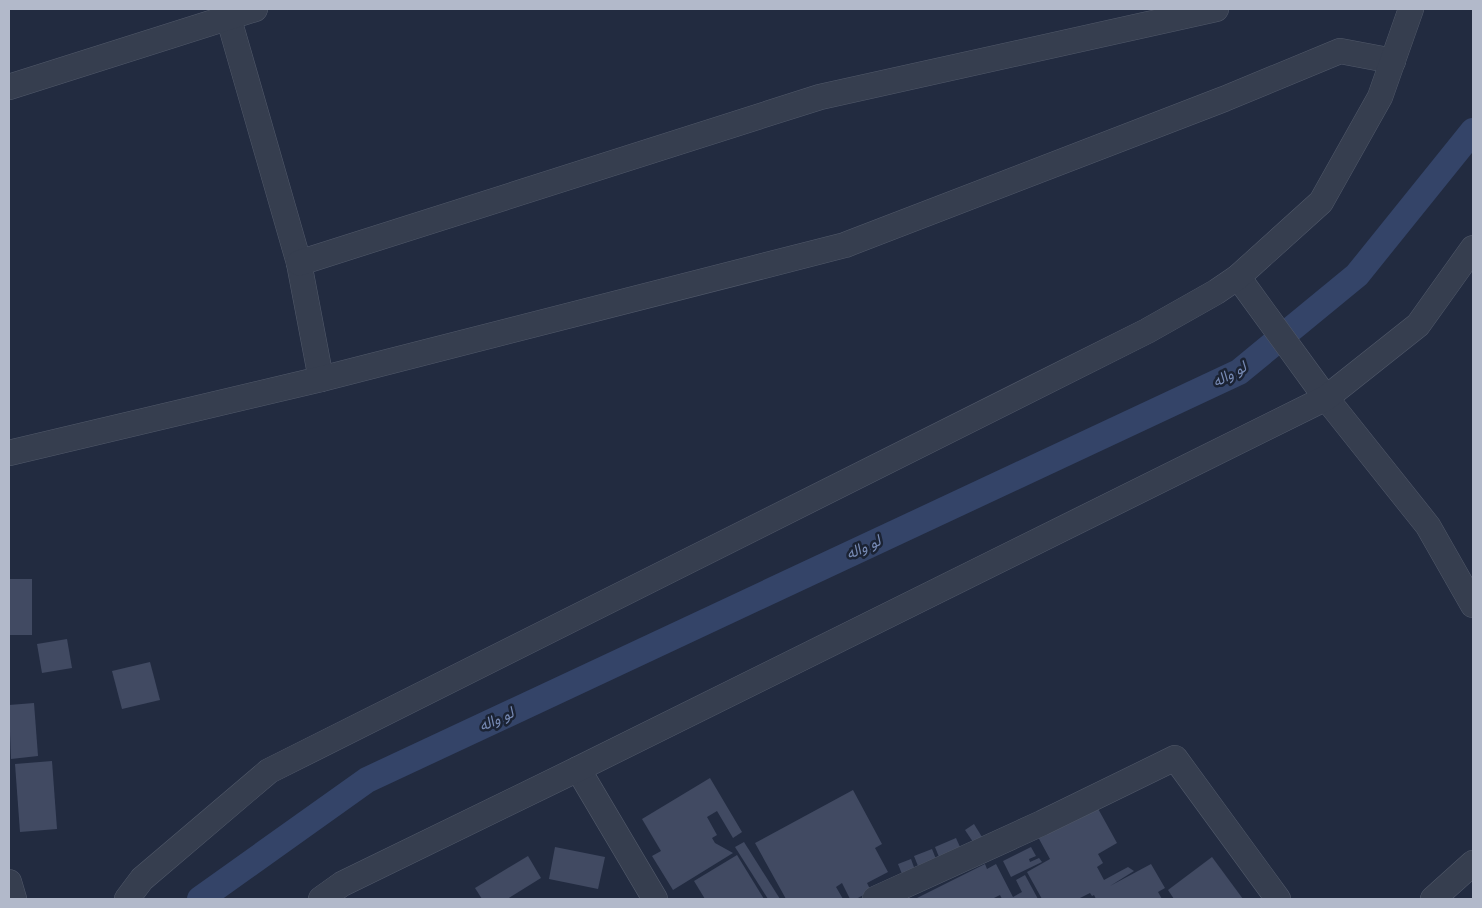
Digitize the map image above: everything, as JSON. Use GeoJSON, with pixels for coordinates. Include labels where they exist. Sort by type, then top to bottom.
{"type":"FeatureCollection","features":[{"type":"Feature","properties":{"kind":"street"},"geometry":{"type":"LineString","coordinates":[[9,87],[227,13],[254,9]]}},
{"type":"Feature","properties":{"kind":"street"},"geometry":{"type":"LineString","coordinates":[[299,263],[820,97],[1216,9]]}},
{"type":"Feature","properties":{"kind":"street"},"geometry":{"type":"LineString","coordinates":[[127,899],[142,879],[269,771],[1147,331],[1216,292],[1243,285],[1321,202],[1380,97],[1411,9]]}},
{"type":"Feature","properties":{"kind":"street"},"geometry":{"type":"LineString","coordinates":[[227,13],[299,263],[321,379]]}},
{"type":"Feature","properties":{"kind":"street"},"geometry":{"type":"LineString","coordinates":[[9,452],[321,379],[845,246],[1224,99],[1340,51],[1393,62]]}},
{"type":"Feature","properties":{"kind":"street"},"geometry":{"type":"LineString","coordinates":[[321,899],[342,884],[1326,398],[1418,325],[1473,248]]}},
{"type":"Feature","properties":{"kind":"street"},"geometry":{"type":"LineString","coordinates":[[1243,285],[1307,374],[1428,526],[1473,604]]}},
{"type":"Feature","properties":{"kind":"street"},"geometry":{"type":"LineString","coordinates":[[875,899],[1042,823],[1175,758],[1278,899]]}},
{"type":"Feature","properties":{"kind":"street"},"geometry":{"type":"LineString","coordinates":[[578,769],[655,899]]}},
{"type":"Feature","properties":{"kind":"street"},"geometry":{"type":"LineString","coordinates":[[1433,899],[1473,863]]}},
{"type":"Feature","properties":{"kind":"street"},"geometry":{"type":"LineString","coordinates":[[9,882],[14,899]]}},
{"type":"Feature","properties":{"kind":"building"},"geometry":{"type":"Polygon","coordinates":[[[9,579],[32,579],[32,635],[9,635],[9,579]]]}},
{"type":"Feature","properties":{"kind":"building"},"geometry":{"type":"Polygon","coordinates":[[[67,639],[72,668],[42,673],[37,644],[67,639]]]}},
{"type":"Feature","properties":{"kind":"building"},"geometry":{"type":"Polygon","coordinates":[[[150,662],[160,700],[122,709],[112,671],[150,662]]]}},
{"type":"Feature","properties":{"kind":"building"},"geometry":{"type":"Polygon","coordinates":[[[34,703],[38,756],[11,759],[9,705],[34,703]]]}},
{"type":"Feature","properties":{"kind":"building"},"geometry":{"type":"Polygon","coordinates":[[[52,761],[57,829],[20,832],[15,764],[52,761]]]}},
{"type":"Feature","properties":{"kind":"building"},"geometry":{"type":"Polygon","coordinates":[[[710,778],[742,832],[733,838],[717,811],[707,817],[717,835],[712,838],[715,843],[733,853],[673,890],[652,856],[661,851],[642,819],[710,778]]]}},
{"type":"Feature","properties":{"kind":"building"},"geometry":{"type":"Polygon","coordinates":[[[853,790],[882,844],[875,848],[888,872],[867,883],[871,891],[856,899],[850,899],[842,883],[836,887],[843,899],[786,899],[755,843],[853,790]]]}},
{"type":"Feature","properties":{"kind":"building"},"geometry":{"type":"Polygon","coordinates":[[[1096,805],[1117,843],[1098,854],[1103,863],[1097,867],[1104,880],[1128,867],[1134,871],[1110,886],[1151,864],[1165,888],[1158,892],[1162,899],[1096,899],[1090,893],[1078,899],[1042,899],[1027,872],[1050,859],[1038,837],[1096,805]]]}},
{"type":"Feature","properties":{"kind":"building"},"geometry":{"type":"Polygon","coordinates":[[[974,824],[982,837],[973,842],[965,830],[974,824]]]}},
{"type":"Feature","properties":{"kind":"building"},"geometry":{"type":"Polygon","coordinates":[[[956,838],[960,847],[939,857],[935,847],[956,838]]]}},
{"type":"Feature","properties":{"kind":"building"},"geometry":{"type":"Polygon","coordinates":[[[744,842],[780,899],[768,899],[735,847],[744,842]]]}},
{"type":"Feature","properties":{"kind":"building"},"geometry":{"type":"Polygon","coordinates":[[[555,847],[605,857],[598,889],[549,879],[555,847]]]}},
{"type":"Feature","properties":{"kind":"building"},"geometry":{"type":"Polygon","coordinates":[[[1031,847],[1036,856],[1029,859],[1030,862],[1039,858],[1042,862],[1011,877],[1003,861],[1031,847]]]}},
{"type":"Feature","properties":{"kind":"building"},"geometry":{"type":"Polygon","coordinates":[[[932,849],[936,859],[918,866],[914,856],[932,849]]]}},
{"type":"Feature","properties":{"kind":"building"},"geometry":{"type":"Polygon","coordinates":[[[737,855],[764,899],[705,899],[694,881],[737,855]]]}},
{"type":"Feature","properties":{"kind":"building"},"geometry":{"type":"Polygon","coordinates":[[[528,856],[541,878],[507,899],[482,899],[475,888],[528,856]]]}},
{"type":"Feature","properties":{"kind":"building"},"geometry":{"type":"Polygon","coordinates":[[[1212,857],[1243,899],[1174,899],[1168,890],[1212,857]]]}},
{"type":"Feature","properties":{"kind":"building"},"geometry":{"type":"Polygon","coordinates":[[[911,859],[915,870],[902,874],[898,864],[911,859]]]}},
{"type":"Feature","properties":{"kind":"building"},"geometry":{"type":"Polygon","coordinates":[[[985,864],[987,869],[996,864],[1013,897],[1022,892],[1016,880],[1025,875],[1038,899],[1002,899],[1000,895],[992,899],[915,899],[985,864]]]}},
{"type":"Feature","properties":{"kind":"waterway","name":"لو واله"},"geometry":{"type":"LineString","coordinates":[[200,899],[367,780],[1239,372],[1357,275],[1473,131]]}}]}
